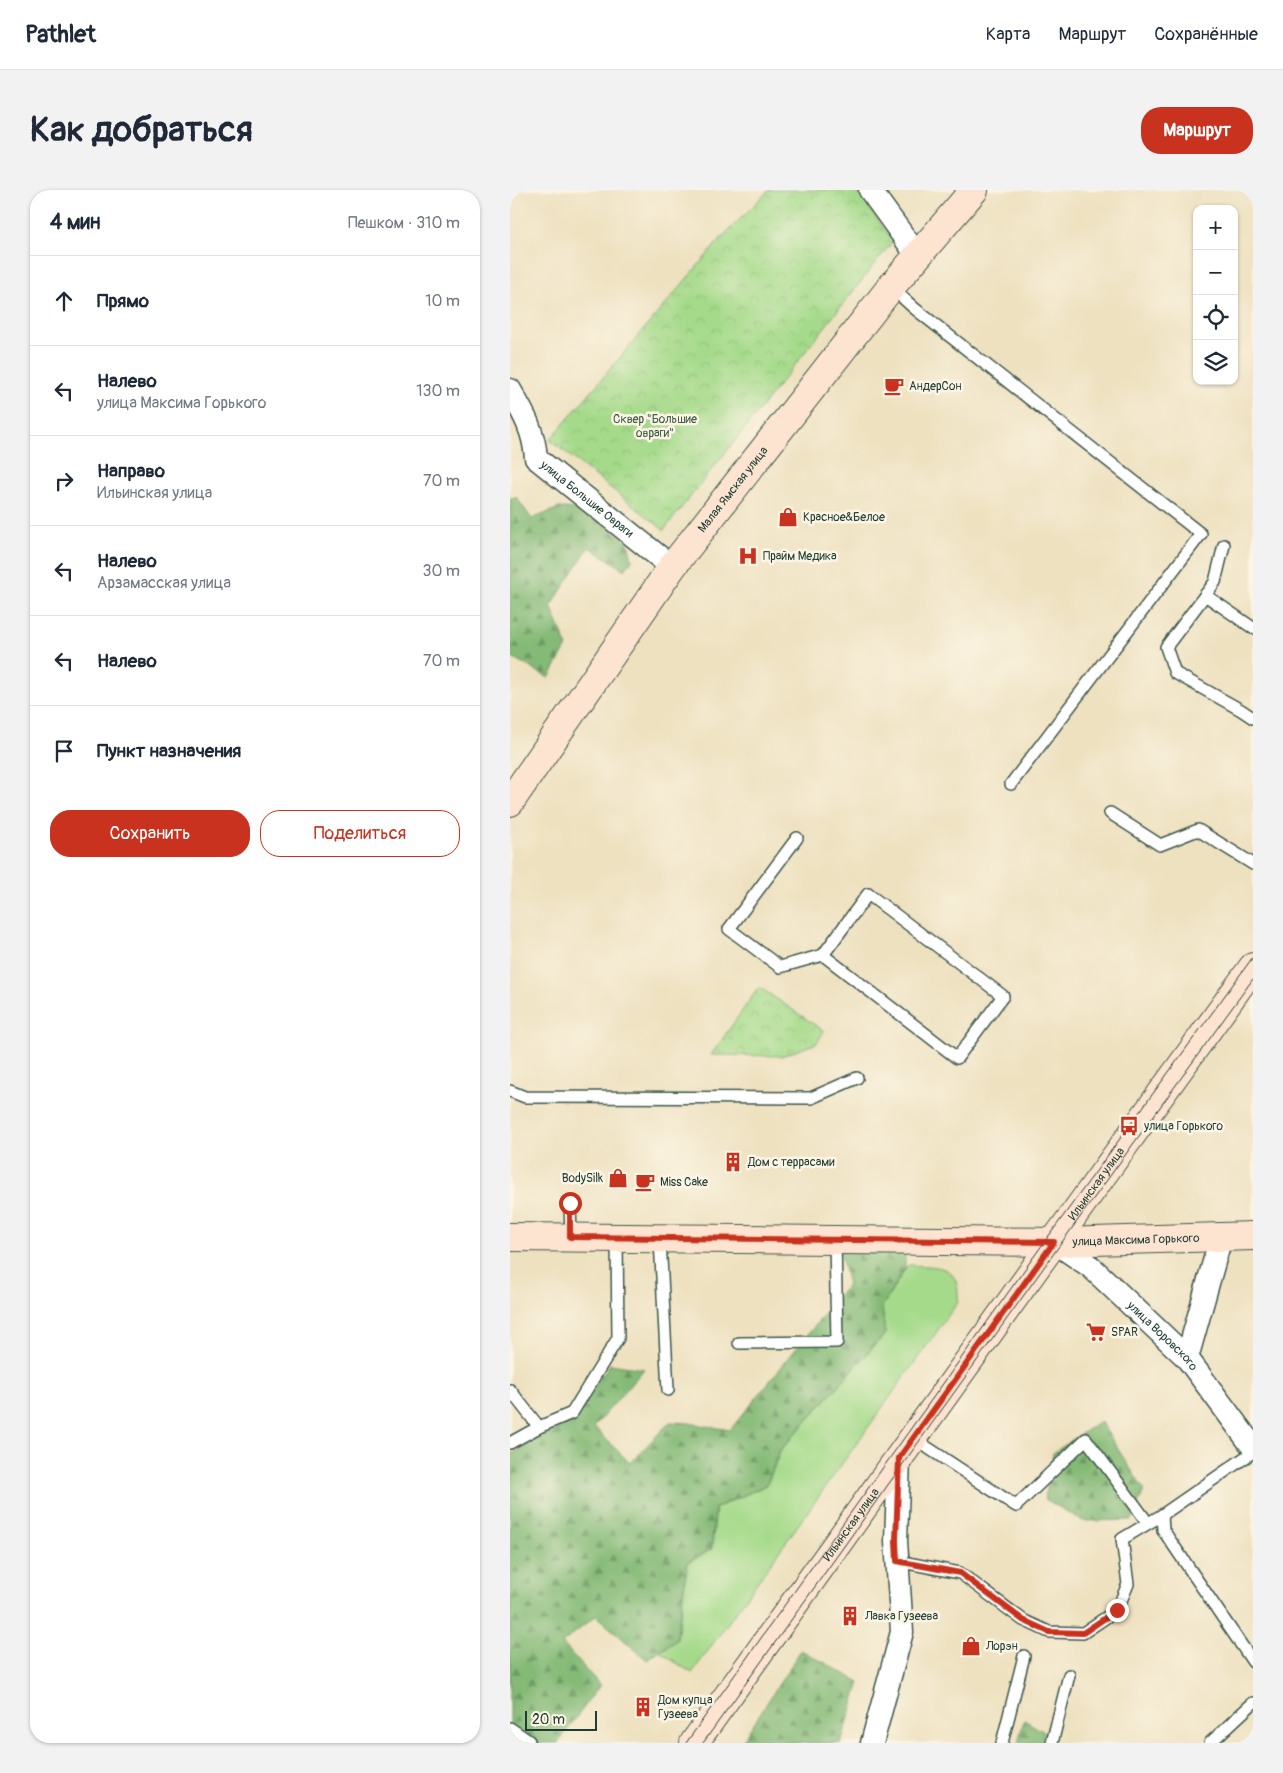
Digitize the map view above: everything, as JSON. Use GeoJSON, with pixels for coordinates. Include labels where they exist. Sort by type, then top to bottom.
{"type":"FeatureCollection","features":[{"type":"Feature","properties":{"kind":"street"},"geometry":{"type":"LineString","coordinates":[[870,190],[917,255]]}},
{"type":"Feature","properties":{"kind":"street","name":"Малая Ямская улица"},"geometry":{"type":"LineString","coordinates":[[512,796],[672,567],[891,287],[974,190]]}},
{"type":"Feature","properties":{"kind":"street","name":"улица Большие Овраги"},"geometry":{"type":"LineString","coordinates":[[510,390],[525,416],[535,442],[536,458],[672,567]]}},
{"type":"Feature","properties":{"kind":"street","name":"Ильинская улица"},"geometry":{"type":"LineString","coordinates":[[694,1743],[1253,967]]}},
{"type":"Feature","properties":{"kind":"street","name":"улица Максима Горького"},"geometry":{"type":"LineString","coordinates":[[510,1237],[1054,1242],[1253,1236]]}},
{"type":"Feature","properties":{"kind":"street"},"geometry":{"type":"LineString","coordinates":[[1187,1358],[1221,1237]]}},
{"type":"Feature","properties":{"kind":"street","name":"улица Воровского"},"geometry":{"type":"LineString","coordinates":[[1054,1242],[1091,1267],[1187,1358],[1253,1447]]}},
{"type":"Feature","properties":{"kind":"street"},"geometry":{"type":"LineString","coordinates":[[872,1743],[902,1632],[896,1541],[906,1448]]}},
{"type":"Feature","properties":{"kind":"lane"},"geometry":{"type":"LineString","coordinates":[[891,287],[914,308],[1201,534],[1011,784]]}},
{"type":"Feature","properties":{"kind":"lane"},"geometry":{"type":"LineString","coordinates":[[1224,545],[1215,582],[1166,646],[1175,673],[1253,718]]}},
{"type":"Feature","properties":{"kind":"lane"},"geometry":{"type":"LineString","coordinates":[[1205,595],[1253,628]]}},
{"type":"Feature","properties":{"kind":"lane"},"geometry":{"type":"LineString","coordinates":[[1110,813],[1160,845],[1198,830],[1253,864]]}},
{"type":"Feature","properties":{"kind":"lane"},"geometry":{"type":"LineString","coordinates":[[797,838],[729,929],[780,967],[823,955],[868,894],[1003,996],[957,1058],[823,955]]}},
{"type":"Feature","properties":{"kind":"lane"},"geometry":{"type":"LineString","coordinates":[[510,1091],[526,1097],[811,1098],[857,1078]]}},
{"type":"Feature","properties":{"kind":"lane"},"geometry":{"type":"LineString","coordinates":[[570,1203],[570,1237]]}},
{"type":"Feature","properties":{"kind":"lane"},"geometry":{"type":"LineString","coordinates":[[510,1443],[539,1427],[572,1413],[618,1338],[617,1238]]}},
{"type":"Feature","properties":{"kind":"lane"},"geometry":{"type":"LineString","coordinates":[[660,1239],[668,1390]]}},
{"type":"Feature","properties":{"kind":"lane"},"geometry":{"type":"LineString","coordinates":[[739,1343],[837,1342],[835,1240]]}},
{"type":"Feature","properties":{"kind":"lane"},"geometry":{"type":"LineString","coordinates":[[510,1390],[539,1427]]}},
{"type":"Feature","properties":{"kind":"lane"},"geometry":{"type":"LineString","coordinates":[[906,1448],[1016,1506],[1086,1439],[1148,1523]]}},
{"type":"Feature","properties":{"kind":"lane"},"geometry":{"type":"LineString","coordinates":[[897,1561],[960,1573],[1023,1620],[1049,1632],[1083,1633],[1117,1610],[1128,1584],[1122,1538],[1162,1515],[1253,1452]]}},
{"type":"Feature","properties":{"kind":"lane"},"geometry":{"type":"LineString","coordinates":[[1162,1515],[1164,1530],[1253,1662]]}},
{"type":"Feature","properties":{"kind":"lane"},"geometry":{"type":"LineString","coordinates":[[1002,1743],[1024,1656]]}},
{"type":"Feature","properties":{"kind":"lane"},"geometry":{"type":"LineString","coordinates":[[1052,1743],[1069,1675]]}},
{"type":"Feature","properties":{"kind":"lane"},"geometry":{"type":"LineString","coordinates":[[1210,1743],[1253,1703]]}},
{"type":"Feature","properties":{"kind":"lane"},"geometry":{"type":"LineString","coordinates":[[510,1728],[529,1741],[529,1743]]}},
{"type":"Feature","properties":{"kind":"green space","name":"Сквер \"Большие овраги\""},"geometry":{"type":"Polygon","coordinates":[[[769,190],[856,190],[893,241],[664,530],[550,440],[724,235],[769,190]]]}},
{"type":"Feature","properties":{"kind":"green space"},"geometry":{"type":"Polygon","coordinates":[[[516,497],[532,519],[559,508],[582,509],[628,542],[632,560],[625,570],[589,547],[551,606],[567,646],[549,678],[510,656],[510,498],[516,497]]]}},
{"type":"Feature","properties":{"kind":"green space"},"geometry":{"type":"Polygon","coordinates":[[[759,987],[824,1031],[817,1043],[782,1056],[711,1055],[759,987]]]}},
{"type":"Feature","properties":{"kind":"green space"},"geometry":{"type":"Polygon","coordinates":[[[839,1247],[905,1248],[905,1268],[882,1307],[885,1334],[780,1450],[766,1485],[715,1508],[711,1549],[687,1562],[676,1640],[647,1660],[596,1616],[562,1643],[600,1685],[558,1743],[516,1743],[510,1739],[510,1455],[568,1423],[610,1364],[644,1369],[594,1427],[630,1463],[670,1422],[689,1423],[730,1430],[848,1285],[839,1247]]]}},
{"type":"Feature","properties":{"kind":"green space"},"geometry":{"type":"Polygon","coordinates":[[[908,1265],[938,1267],[951,1274],[958,1289],[958,1302],[692,1673],[660,1652],[677,1640],[688,1563],[712,1549],[716,1508],[767,1485],[781,1450],[885,1334],[882,1307],[908,1265]]]}},
{"type":"Feature","properties":{"kind":"green space"},"geometry":{"type":"Polygon","coordinates":[[[1100,1421],[1144,1490],[1132,1520],[1083,1521],[1045,1499],[1053,1453],[1100,1421]]]}},
{"type":"Feature","properties":{"kind":"green space"},"geometry":{"type":"Polygon","coordinates":[[[801,1650],[860,1682],[841,1743],[741,1743],[801,1650]]]}},
{"type":"Feature","properties":{"kind":"green space"},"geometry":{"type":"Polygon","coordinates":[[[1024,1720],[1046,1733],[1044,1743],[1018,1743],[1024,1720]]]}},
{"type":"Feature","properties":{"kind":"tram line"},"geometry":{"type":"LineString","coordinates":[[686,1743],[1045,1241],[1253,957]]}},
{"type":"Feature","properties":{"kind":"tram line"},"geometry":{"type":"LineString","coordinates":[[703,1743],[1253,979]]}},
{"type":"Feature","properties":{"kind":"place","name":"АндерСон"},"geometry":{"type":"Point","coordinates":[894,386]}},
{"type":"Feature","properties":{"kind":"place","name":"Красное&Белое"},"geometry":{"type":"Point","coordinates":[788,517]}},
{"type":"Feature","properties":{"kind":"place","name":"Прайм Медика"},"geometry":{"type":"Point","coordinates":[748,556]}},
{"type":"Feature","properties":{"kind":"place","name":"улица Горького"},"geometry":{"type":"Point","coordinates":[1129,1126]}},
{"type":"Feature","properties":{"kind":"place","name":"Дом с террасами"},"geometry":{"type":"Point","coordinates":[733,1162]}},
{"type":"Feature","properties":{"kind":"place","name":"BodySilk"},"geometry":{"type":"Point","coordinates":[618,1178]}},
{"type":"Feature","properties":{"kind":"place","name":"Miss Cake"},"geometry":{"type":"Point","coordinates":[645,1182]}},
{"type":"Feature","properties":{"kind":"place","name":"SPAR"},"geometry":{"type":"Point","coordinates":[1096,1332]}},
{"type":"Feature","properties":{"kind":"place","name":"Лавка Гузеева"},"geometry":{"type":"Point","coordinates":[850,1616]}},
{"type":"Feature","properties":{"kind":"place","name":"Лорэн"},"geometry":{"type":"Point","coordinates":[971,1646]}},
{"type":"Feature","properties":{"kind":"place","name":"Дом купца Гузеева"},"geometry":{"type":"Point","coordinates":[643,1707]}},
{"type":"Feature","properties":{"kind":"route"},"geometry":{"type":"LineString","coordinates":[[570,1203],[570,1237],[1054,1242],[899,1458],[897,1561],[960,1573],[1023,1620],[1049,1632],[1083,1633],[1117,1610]]}}]}
